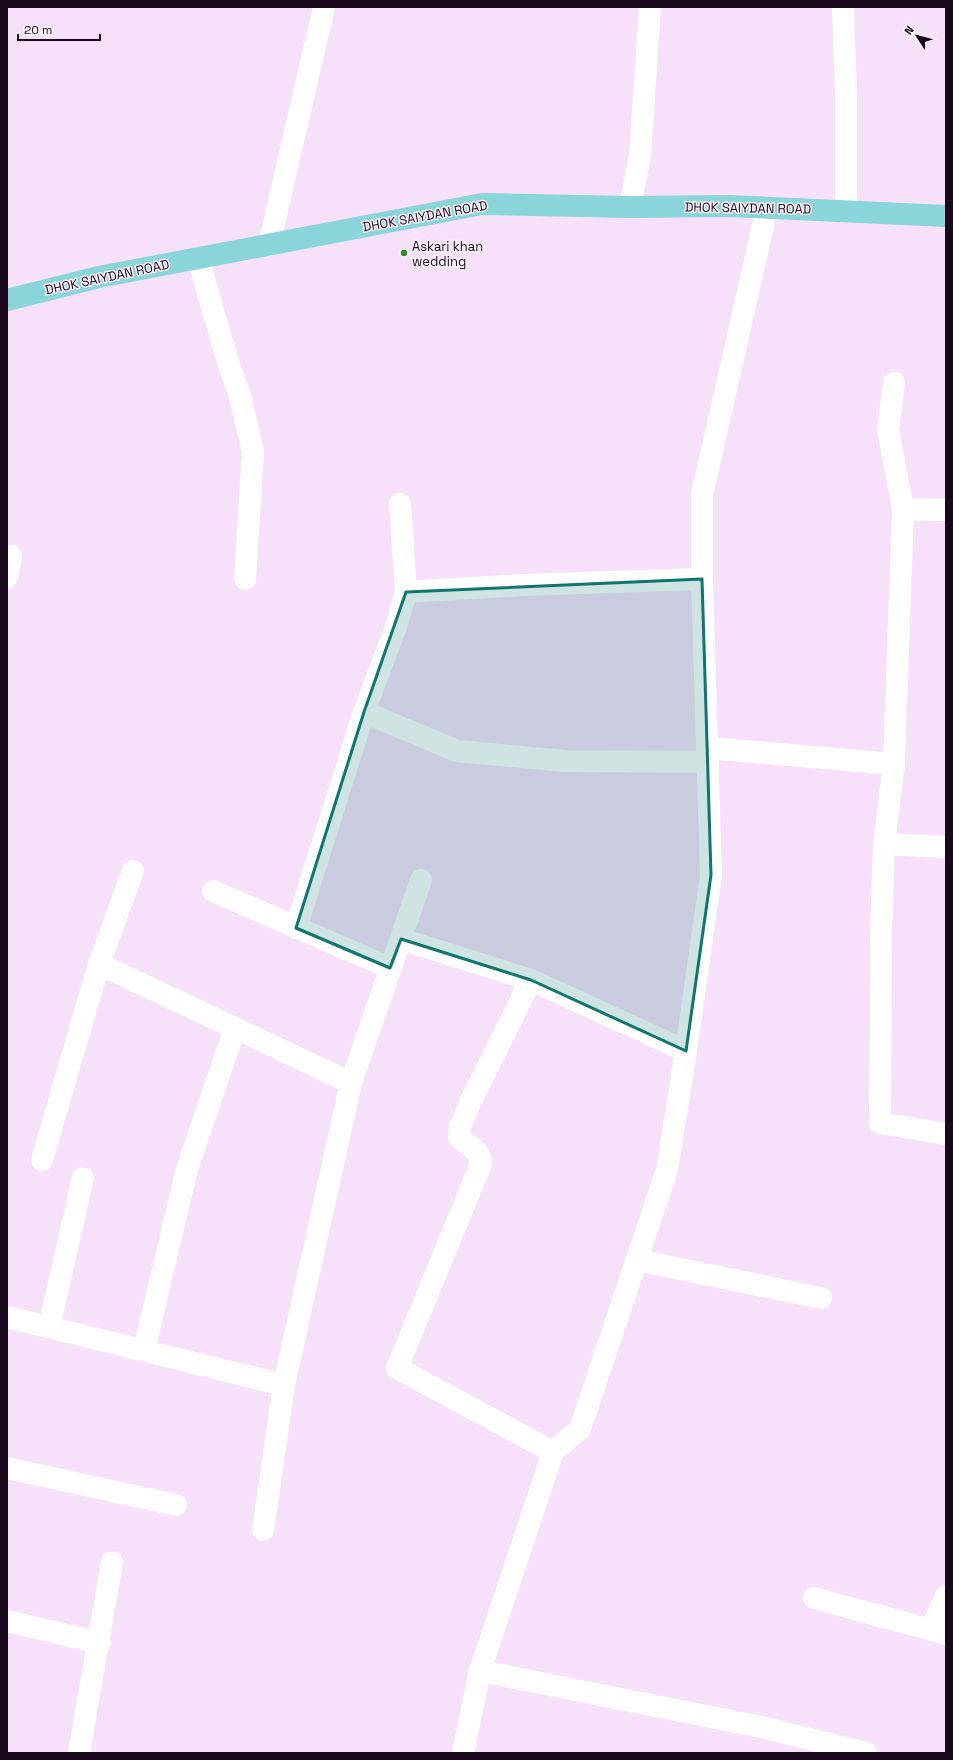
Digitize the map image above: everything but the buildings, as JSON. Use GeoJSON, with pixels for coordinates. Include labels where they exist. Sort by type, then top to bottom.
{"type":"FeatureCollection","features":[{"type":"Feature","properties":{"kind":"main road","name":"DHOK SAIYDAN ROAD"},"geometry":{"type":"LineString","coordinates":[[7,300],[99,277],[482,204],[630,207],[729,206],[946,216]]}},
{"type":"Feature","properties":{"kind":"street"},"geometry":{"type":"LineString","coordinates":[[269,245],[324,7]]}},
{"type":"Feature","properties":{"kind":"street"},"geometry":{"type":"LineString","coordinates":[[630,207],[640,154],[650,7]]}},
{"type":"Feature","properties":{"kind":"street"},"geometry":{"type":"LineString","coordinates":[[843,7],[846,98],[846,211]]}},
{"type":"Feature","properties":{"kind":"street"},"geometry":{"type":"LineString","coordinates":[[463,1753],[480,1671],[554,1452],[580,1429],[667,1170],[686,1051],[711,875],[702,579],[702,496],[767,208]]}},
{"type":"Feature","properties":{"kind":"street"},"geometry":{"type":"LineString","coordinates":[[198,258],[228,362],[240,396],[253,452],[245,579]]}},
{"type":"Feature","properties":{"kind":"street"},"geometry":{"type":"LineString","coordinates":[[894,383],[888,430],[903,509],[894,764],[884,844],[881,932],[880,1123],[946,1134]]}},
{"type":"Feature","properties":{"kind":"street"},"geometry":{"type":"LineString","coordinates":[[296,928],[364,712],[397,624],[406,592],[400,504]]}},
{"type":"Feature","properties":{"kind":"street"},"geometry":{"type":"LineString","coordinates":[[903,509],[946,510]]}},
{"type":"Feature","properties":{"kind":"street"},"geometry":{"type":"LineString","coordinates":[[7,578],[11,556]]}},
{"type":"Feature","properties":{"kind":"street"},"geometry":{"type":"LineString","coordinates":[[406,592],[523,585],[702,579]]}},
{"type":"Feature","properties":{"kind":"street"},"geometry":{"type":"LineString","coordinates":[[364,712],[457,751],[565,761],[708,755],[894,764]]}},
{"type":"Feature","properties":{"kind":"street"},"geometry":{"type":"LineString","coordinates":[[884,844],[946,847]]}},
{"type":"Feature","properties":{"kind":"street"},"geometry":{"type":"LineString","coordinates":[[42,1160],[100,964],[133,871]]}},
{"type":"Feature","properties":{"kind":"street"},"geometry":{"type":"LineString","coordinates":[[262,1530],[284,1385],[351,1083],[421,880]]}},
{"type":"Feature","properties":{"kind":"street"},"geometry":{"type":"LineString","coordinates":[[213,891],[390,968]]}},
{"type":"Feature","properties":{"kind":"street"},"geometry":{"type":"LineString","coordinates":[[401,939],[531,980],[686,1051]]}},
{"type":"Feature","properties":{"kind":"street"},"geometry":{"type":"LineString","coordinates":[[100,964],[351,1083]]}},
{"type":"Feature","properties":{"kind":"street"},"geometry":{"type":"LineString","coordinates":[[531,980],[470,1103],[460,1127],[459,1137],[481,1156],[481,1164],[397,1368],[554,1452]]}},
{"type":"Feature","properties":{"kind":"street"},"geometry":{"type":"LineString","coordinates":[[144,1350],[187,1169],[235,1028]]}},
{"type":"Feature","properties":{"kind":"street"},"geometry":{"type":"LineString","coordinates":[[49,1327],[83,1178]]}},
{"type":"Feature","properties":{"kind":"street"},"geometry":{"type":"LineString","coordinates":[[637,1260],[821,1298]]}},
{"type":"Feature","properties":{"kind":"street"},"geometry":{"type":"LineString","coordinates":[[7,1317],[284,1385]]}},
{"type":"Feature","properties":{"kind":"street"},"geometry":{"type":"LineString","coordinates":[[7,1468],[176,1505]]}},
{"type":"Feature","properties":{"kind":"street"},"geometry":{"type":"LineString","coordinates":[[79,1753],[100,1643],[112,1562]]}},
{"type":"Feature","properties":{"kind":"street"},"geometry":{"type":"LineString","coordinates":[[814,1598],[938,1632],[946,1596]]}},
{"type":"Feature","properties":{"kind":"street"},"geometry":{"type":"LineString","coordinates":[[7,1621],[100,1643]]}},
{"type":"Feature","properties":{"kind":"street"},"geometry":{"type":"LineString","coordinates":[[480,1671],[761,1727],[866,1753]]}},
{"type":"Feature","properties":{"kind":"highlighted area"},"geometry":{"type":"Polygon","coordinates":[[[702,579],[711,875],[686,1051],[531,980],[401,939],[390,968],[296,928],[364,712],[406,592],[702,579]]]}},
{"type":"Feature","properties":{"kind":"place","name":"Askari khan wedding"},"geometry":{"type":"Point","coordinates":[404,253]}}]}
